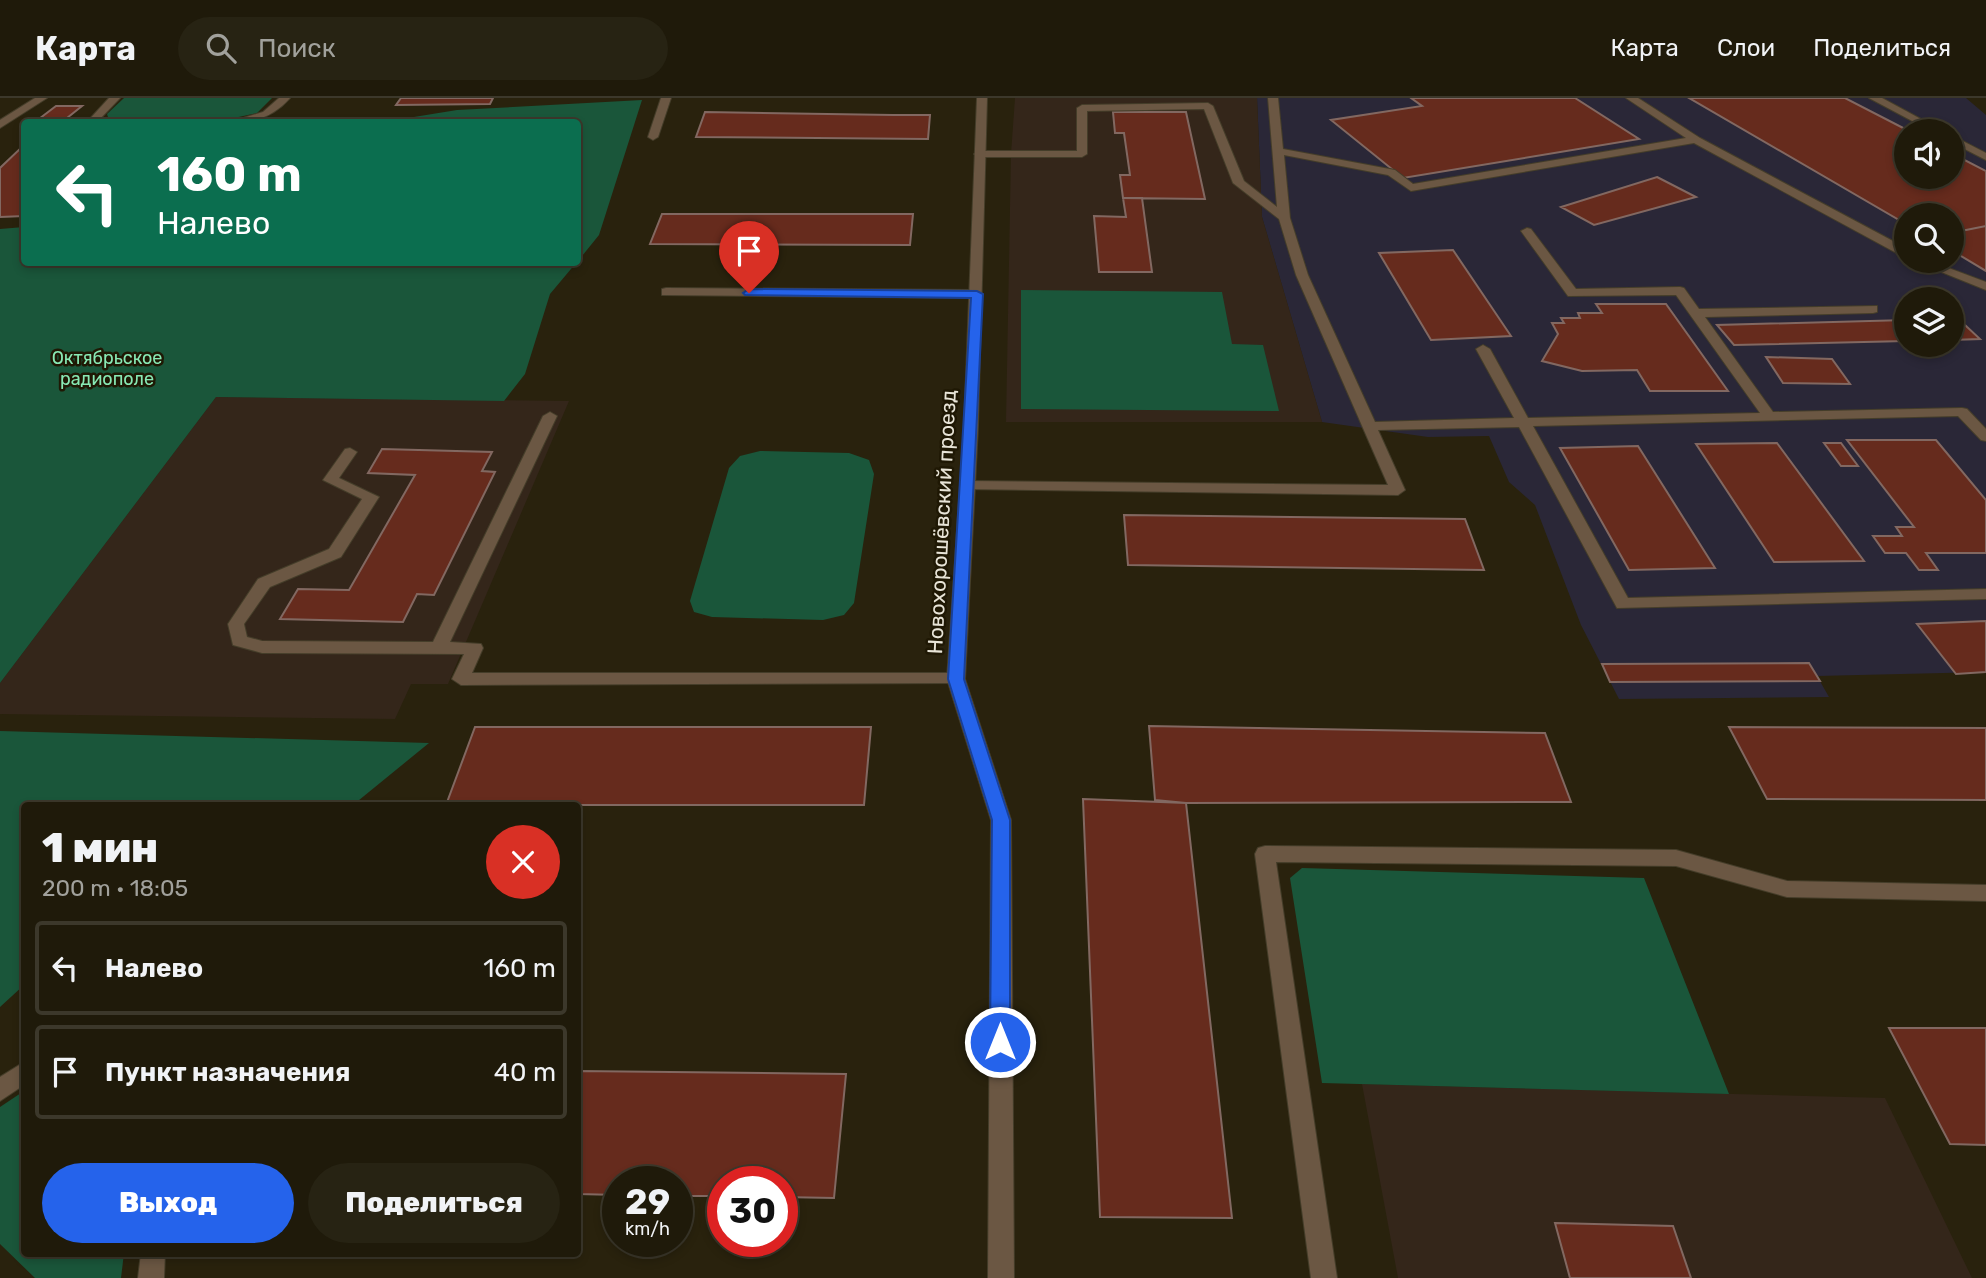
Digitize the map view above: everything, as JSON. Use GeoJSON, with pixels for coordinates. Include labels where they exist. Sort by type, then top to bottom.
{"type":"FeatureCollection","features":[{"type":"Feature","properties":{"kind":"street"},"geometry":{"type":"LineString","coordinates":[[0,125],[42,98]]}},
{"type":"Feature","properties":{"kind":"street"},"geometry":{"type":"LineString","coordinates":[[95,119],[116,98]]}},
{"type":"Feature","properties":{"kind":"street"},"geometry":{"type":"LineString","coordinates":[[247,119],[267,114],[285,98]]}},
{"type":"Feature","properties":{"kind":"street"},"geometry":{"type":"LineString","coordinates":[[653,137],[666,98]]}},
{"type":"Feature","properties":{"kind":"street","name":"Новохорошёвский проезд"},"geometry":{"type":"LineString","coordinates":[[982,98],[977,294],[956,679],[1001,820],[1001,1278]]}},
{"type":"Feature","properties":{"kind":"street"},"geometry":{"type":"LineString","coordinates":[[967,486],[1398,490],[1302,275],[1284,218],[1273,98]]}},
{"type":"Feature","properties":{"kind":"street"},"geometry":{"type":"LineString","coordinates":[[1631,98],[1696,139],[1894,246]]}},
{"type":"Feature","properties":{"kind":"street"},"geometry":{"type":"LineString","coordinates":[[1874,98],[1915,119]]}},
{"type":"Feature","properties":{"kind":"street"},"geometry":{"type":"LineString","coordinates":[[979,154],[1083,154],[1082,108],[1208,106],[1239,183],[1284,218]]}},
{"type":"Feature","properties":{"kind":"street"},"geometry":{"type":"LineString","coordinates":[[1278,150],[1391,172],[1411,188],[1696,139]]}},
{"type":"Feature","properties":{"kind":"street"},"geometry":{"type":"LineString","coordinates":[[1964,145],[1986,156]]}},
{"type":"Feature","properties":{"kind":"street"},"geometry":{"type":"LineString","coordinates":[[1527,231],[1572,293],[1679,291],[1769,416]]}},
{"type":"Feature","properties":{"kind":"street"},"geometry":{"type":"LineString","coordinates":[[1952,273],[1986,286]]}},
{"type":"Feature","properties":{"kind":"street"},"geometry":{"type":"LineString","coordinates":[[666,292],[977,294]]}},
{"type":"Feature","properties":{"kind":"street"},"geometry":{"type":"LineString","coordinates":[[1696,313],[1873,309]]}},
{"type":"Feature","properties":{"kind":"street"},"geometry":{"type":"LineString","coordinates":[[1483,349],[1623,604],[1986,594]]}},
{"type":"Feature","properties":{"kind":"street"},"geometry":{"type":"LineString","coordinates":[[1369,426],[1962,412],[1986,437]]}},
{"type":"Feature","properties":{"kind":"street"},"geometry":{"type":"LineString","coordinates":[[439,647],[550,416]]}},
{"type":"Feature","properties":{"kind":"street"},"geometry":{"type":"LineString","coordinates":[[350,452],[330,480],[371,497],[335,553],[264,583],[236,624],[239,641],[261,647],[475,648],[461,679],[956,679]]}},
{"type":"Feature","properties":{"kind":"street"},"geometry":{"type":"LineString","coordinates":[[1324,1278],[1265,854],[1675,858],[1787,889],[1986,893]]}},
{"type":"Feature","properties":{"kind":"street"},"geometry":{"type":"LineString","coordinates":[[0,1090],[21,1074]]}},
{"type":"Feature","properties":{"kind":"street"},"geometry":{"type":"LineString","coordinates":[[151,1278],[153,1257]]}},
{"type":"Feature","properties":{"kind":"shaded area"},"geometry":{"type":"Polygon","coordinates":[[[1015,98],[1257,98],[1262,217],[1322,422],[1006,422],[1011,154],[1015,98]]]}},
{"type":"Feature","properties":{"kind":"shaded area"},"geometry":{"type":"Polygon","coordinates":[[[1257,98],[1966,98],[1986,115],[1986,672],[1817,676],[1829,697],[1619,699],[1581,625],[1535,505],[1509,482],[1489,436],[1428,437],[1322,422],[1262,217],[1257,98]]]}},
{"type":"Feature","properties":{"kind":"shaded area"},"geometry":{"type":"Polygon","coordinates":[[[216,397],[569,401],[448,684],[411,684],[395,719],[0,714],[0,683],[216,397]]]}},
{"type":"Feature","properties":{"kind":"shaded area"},"geometry":{"type":"Polygon","coordinates":[[[1362,1084],[1885,1098],[1972,1278],[1398,1278],[1362,1084]]]}},
{"type":"Feature","properties":{"kind":"green space"},"geometry":{"type":"Polygon","coordinates":[[[124,98],[272,98],[257,113],[234,118],[108,117],[107,114],[124,98]]]}},
{"type":"Feature","properties":{"kind":"green space"},"geometry":{"type":"Polygon","coordinates":[[[642,100],[599,235],[581,257],[581,119],[402,119],[457,110],[642,100]]]}},
{"type":"Feature","properties":{"kind":"green space","name":"Октябрьское радиополе"},"geometry":{"type":"Polygon","coordinates":[[[21,227],[21,266],[573,266],[550,294],[525,374],[504,401],[216,397],[0,683],[0,229],[21,227]]]}},
{"type":"Feature","properties":{"kind":"green space"},"geometry":{"type":"Polygon","coordinates":[[[1021,290],[1222,292],[1232,344],[1263,345],[1279,411],[1021,409],[1021,290]]]}},
{"type":"Feature","properties":{"kind":"green space"},"geometry":{"type":"Polygon","coordinates":[[[760,451],[849,453],[869,460],[874,474],[854,603],[844,615],[823,620],[712,617],[694,612],[690,601],[729,468],[740,456],[760,451]]]}},
{"type":"Feature","properties":{"kind":"green space"},"geometry":{"type":"Polygon","coordinates":[[[0,731],[429,743],[357,802],[21,802],[21,988],[0,1007],[0,731]]]}},
{"type":"Feature","properties":{"kind":"green space"},"geometry":{"type":"Polygon","coordinates":[[[1302,868],[1644,878],[1729,1094],[1322,1083],[1290,878],[1302,868]]]}},
{"type":"Feature","properties":{"kind":"green space"},"geometry":{"type":"Polygon","coordinates":[[[21,1093],[21,1257],[124,1257],[121,1278],[35,1278],[0,1244],[0,1107],[21,1093]]]}},
{"type":"Feature","properties":{"kind":"building"},"geometry":{"type":"Polygon","coordinates":[[[401,98],[493,98],[490,104],[396,105],[401,98]]]}},
{"type":"Feature","properties":{"kind":"building"},"geometry":{"type":"Polygon","coordinates":[[[1411,98],[1575,98],[1639,139],[1403,178],[1331,120],[1422,106],[1411,98]]]}},
{"type":"Feature","properties":{"kind":"building"},"geometry":{"type":"Polygon","coordinates":[[[1689,98],[1845,98],[1894,123],[1894,189],[1964,189],[1964,160],[1986,171],[1986,226],[1964,230],[1964,203],[1894,203],[1894,217],[1689,98]]]}},
{"type":"Feature","properties":{"kind":"building"},"geometry":{"type":"Polygon","coordinates":[[[56,106],[82,106],[66,119],[39,119],[56,106]]]}},
{"type":"Feature","properties":{"kind":"building"},"geometry":{"type":"Polygon","coordinates":[[[705,112],[930,115],[928,139],[696,137],[705,112]]]}},
{"type":"Feature","properties":{"kind":"building"},"geometry":{"type":"Polygon","coordinates":[[[1113,112],[1186,112],[1205,199],[1123,198],[1120,175],[1130,175],[1124,133],[1115,133],[1113,112]]]}},
{"type":"Feature","properties":{"kind":"building"},"geometry":{"type":"Polygon","coordinates":[[[21,148],[21,216],[0,217],[0,168],[21,148]]]}},
{"type":"Feature","properties":{"kind":"building"},"geometry":{"type":"Polygon","coordinates":[[[1657,177],[1696,197],[1594,225],[1561,207],[1657,177]]]}},
{"type":"Feature","properties":{"kind":"building"},"geometry":{"type":"Polygon","coordinates":[[[1123,198],[1142,198],[1152,272],[1099,272],[1094,216],[1126,217],[1123,198]]]}},
{"type":"Feature","properties":{"kind":"building"},"geometry":{"type":"Polygon","coordinates":[[[662,214],[913,214],[910,245],[650,244],[662,214]]]}},
{"type":"Feature","properties":{"kind":"building"},"geometry":{"type":"Polygon","coordinates":[[[1986,226],[1986,271],[1964,258],[1964,230],[1986,226]]]}},
{"type":"Feature","properties":{"kind":"building"},"geometry":{"type":"Polygon","coordinates":[[[1453,250],[1511,336],[1431,340],[1379,253],[1453,250]]]}},
{"type":"Feature","properties":{"kind":"building"},"geometry":{"type":"Polygon","coordinates":[[[1596,304],[1666,304],[1728,391],[1650,391],[1637,370],[1582,371],[1542,361],[1558,334],[1552,323],[1564,323],[1561,318],[1580,318],[1578,313],[1602,313],[1596,304]]]}},
{"type":"Feature","properties":{"kind":"building"},"geometry":{"type":"Polygon","coordinates":[[[1894,320],[1894,341],[1734,345],[1717,325],[1894,320]]]}},
{"type":"Feature","properties":{"kind":"building"},"geometry":{"type":"Polygon","coordinates":[[[1964,325],[1965,325],[1980,339],[1964,340],[1964,325]]]}},
{"type":"Feature","properties":{"kind":"building"},"geometry":{"type":"Polygon","coordinates":[[[1766,357],[1832,359],[1850,384],[1783,383],[1766,357]]]}},
{"type":"Feature","properties":{"kind":"building"},"geometry":{"type":"Polygon","coordinates":[[[1847,440],[1936,440],[1986,500],[1986,553],[1926,553],[1938,570],[1919,570],[1906,553],[1885,553],[1873,536],[1902,536],[1896,527],[1914,527],[1847,440]]]}},
{"type":"Feature","properties":{"kind":"building"},"geometry":{"type":"Polygon","coordinates":[[[1777,443],[1864,561],[1774,562],[1696,444],[1777,443]]]}},
{"type":"Feature","properties":{"kind":"building"},"geometry":{"type":"Polygon","coordinates":[[[1824,443],[1841,443],[1858,466],[1841,466],[1824,443]]]}},
{"type":"Feature","properties":{"kind":"building"},"geometry":{"type":"Polygon","coordinates":[[[1638,446],[1715,568],[1629,570],[1560,448],[1638,446]]]}},
{"type":"Feature","properties":{"kind":"building"},"geometry":{"type":"Polygon","coordinates":[[[382,449],[492,452],[482,471],[495,472],[434,595],[417,594],[403,622],[280,619],[298,589],[349,590],[415,475],[368,473],[382,449]]]}},
{"type":"Feature","properties":{"kind":"building"},"geometry":{"type":"Polygon","coordinates":[[[1124,515],[1465,519],[1484,570],[1128,565],[1124,515]]]}},
{"type":"Feature","properties":{"kind":"building"},"geometry":{"type":"Polygon","coordinates":[[[1986,621],[1986,672],[1956,674],[1917,624],[1986,621]]]}},
{"type":"Feature","properties":{"kind":"building"},"geometry":{"type":"Polygon","coordinates":[[[1809,663],[1820,681],[1610,682],[1602,664],[1809,663]]]}},
{"type":"Feature","properties":{"kind":"building"},"geometry":{"type":"Polygon","coordinates":[[[1149,726],[1545,733],[1571,802],[1186,803],[1155,800],[1149,726]]]}},
{"type":"Feature","properties":{"kind":"building"},"geometry":{"type":"Polygon","coordinates":[[[475,727],[871,727],[864,805],[447,802],[475,727]]]}},
{"type":"Feature","properties":{"kind":"building"},"geometry":{"type":"Polygon","coordinates":[[[1729,727],[1986,728],[1986,800],[1767,799],[1729,727]]]}},
{"type":"Feature","properties":{"kind":"building"},"geometry":{"type":"Polygon","coordinates":[[[1083,799],[1186,803],[1232,1218],[1100,1217],[1083,799]]]}},
{"type":"Feature","properties":{"kind":"building"},"geometry":{"type":"Polygon","coordinates":[[[1889,1028],[1986,1028],[1986,1145],[1950,1144],[1889,1028]]]}},
{"type":"Feature","properties":{"kind":"building"},"geometry":{"type":"Polygon","coordinates":[[[581,1071],[846,1074],[834,1198],[798,1197],[798,1166],[707,1166],[707,1196],[693,1196],[693,1166],[602,1166],[602,1195],[581,1194],[581,1071]]]}},
{"type":"Feature","properties":{"kind":"building"},"geometry":{"type":"Polygon","coordinates":[[[1555,1223],[1673,1226],[1691,1278],[1570,1278],[1555,1223]]]}},
{"type":"Feature","properties":{"kind":"route"},"geometry":{"type":"LineString","coordinates":[[749,293],[977,294],[956,679],[1001,820],[1000,1042]]}}]}
